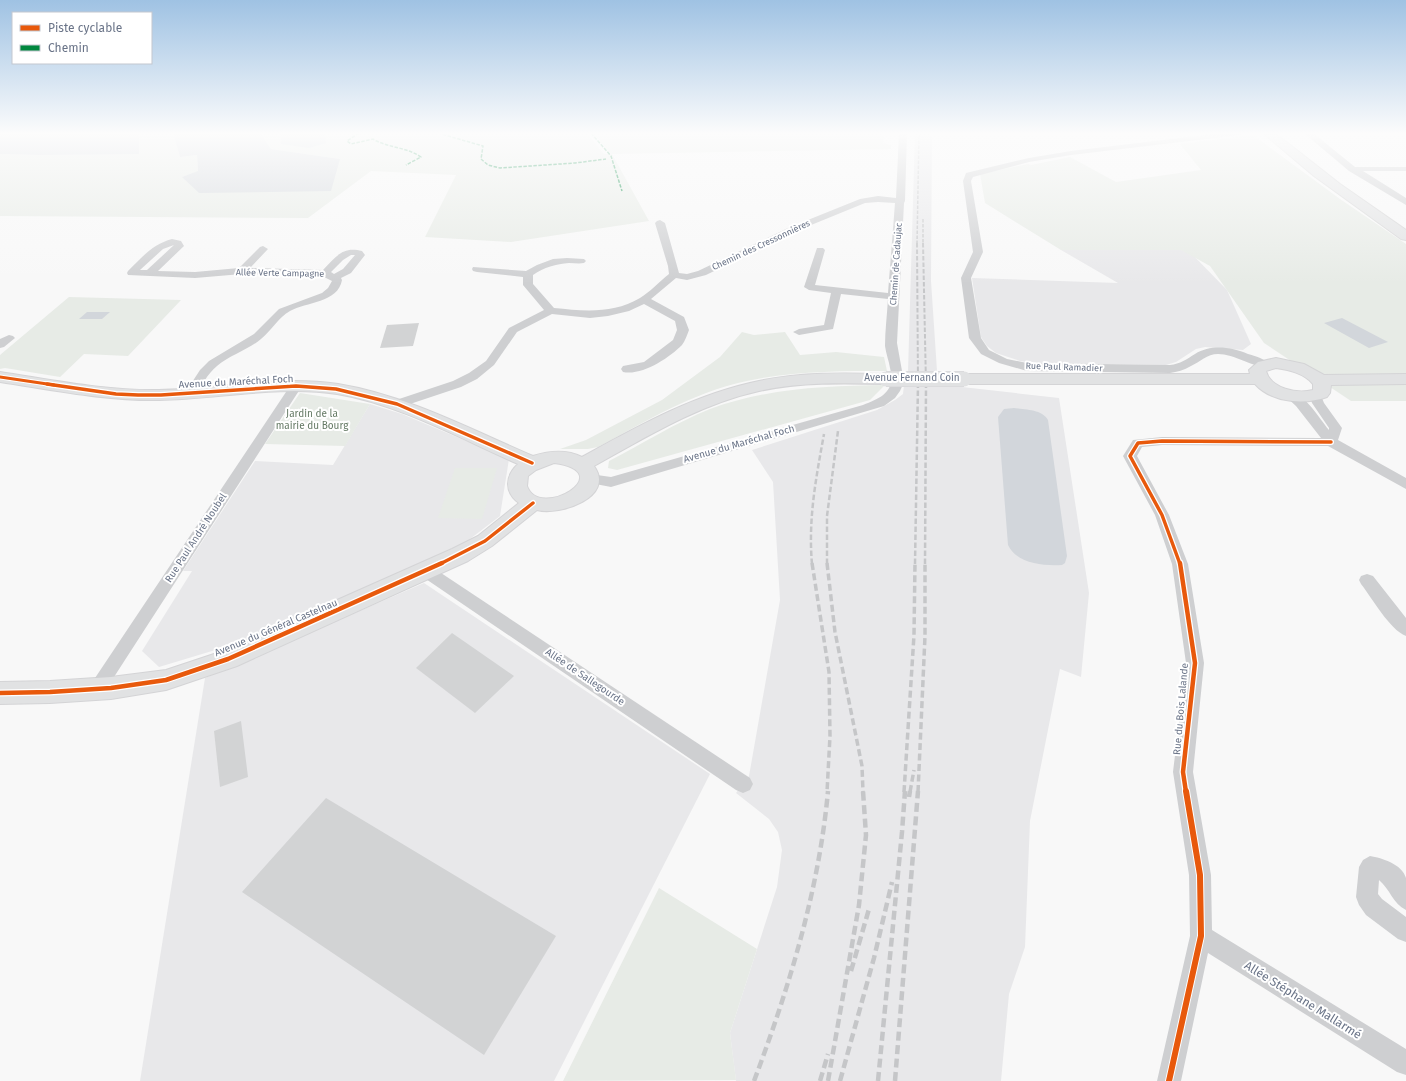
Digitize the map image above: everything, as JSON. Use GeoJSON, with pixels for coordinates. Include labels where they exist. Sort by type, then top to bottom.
{"type":"FeatureCollection","features":[{"type":"Feature","properties":{"kind":"highway"},"geometry":{"type":"LineString","coordinates":[[1331,183],[1406,236]]}},
{"type":"Feature","properties":{"kind":"highway"},"geometry":{"type":"LineString","coordinates":[[1347,183],[1406,223]]}},
{"type":"Feature","properties":{"kind":"main road","name":"Avenue Fernand Coin"},"geometry":{"type":"LineString","coordinates":[[586,472],[679,413],[715,398],[776,383],[813,379],[964,379],[1262,372],[1276,363],[1296,367],[1314,375],[1318,388]]}},
{"type":"Feature","properties":{"kind":"main road"},"geometry":{"type":"LineString","coordinates":[[1262,372],[1272,389],[1290,395],[1305,397],[1318,388],[1406,379]]}},
{"type":"Feature","properties":{"kind":"main road","name":"Avenue du Maréchal Foch"},"geometry":{"type":"LineString","coordinates":[[0,377],[116,394],[161,395],[296,386],[343,390],[397,404],[532,463]]}},
{"type":"Feature","properties":{"kind":"main road"},"geometry":{"type":"LineString","coordinates":[[565,457],[575,460],[586,472],[587,488],[580,495],[570,501],[552,505],[533,503],[524,498],[519,492],[517,484],[518,476],[524,469],[532,463],[542,459],[565,457]]}},
{"type":"Feature","properties":{"kind":"main road","name":"Avenue du Général Castelnau"},"geometry":{"type":"LineString","coordinates":[[0,693],[50,692],[111,688],[166,680],[228,659],[426,571],[485,541],[533,503]]}},
{"type":"Feature","properties":{"kind":"street","name":"Chemin de Cadaujac"},"geometry":{"type":"LineString","coordinates":[[886,399],[892,394],[898,380],[891,348],[902,183]]}},
{"type":"Feature","properties":{"kind":"street","name":"Rue Paul Ramadier"},"geometry":{"type":"LineString","coordinates":[[967,183],[978,252],[966,278],[978,344],[988,354],[1008,363],[1034,368],[1170,369],[1181,367],[1203,354],[1216,351],[1246,356],[1262,372]]}},
{"type":"Feature","properties":{"kind":"street"},"geometry":{"type":"LineString","coordinates":[[1376,183],[1406,202]]}},
{"type":"Feature","properties":{"kind":"street","name":"Chemin des Cressonnières"},"geometry":{"type":"LineString","coordinates":[[674,275],[687,277],[702,273],[791,230],[863,201],[878,199],[901,201]]}},
{"type":"Feature","properties":{"kind":"street"},"geometry":{"type":"LineString","coordinates":[[397,404],[457,384],[473,376],[490,363],[513,330],[551,311],[580,315],[599,314],[625,309],[644,300],[674,275],[673,266],[660,223]]}},
{"type":"Feature","properties":{"kind":"street"},"geometry":{"type":"LineString","coordinates":[[242,271],[263,248]]}},
{"type":"Feature","properties":{"kind":"street"},"geometry":{"type":"LineString","coordinates":[[820,250],[809,287],[894,297]]}},
{"type":"Feature","properties":{"kind":"street"},"geometry":{"type":"LineString","coordinates":[[477,269],[528,274],[540,267],[561,260],[582,260]]}},
{"type":"Feature","properties":{"kind":"street","name":"Allée Verte Campagne"},"geometry":{"type":"LineString","coordinates":[[149,274],[199,275],[242,271],[330,275],[338,282],[334,289],[321,297],[288,308],[275,317],[251,341],[215,361],[191,393]]}},
{"type":"Feature","properties":{"kind":"street"},"geometry":{"type":"LineString","coordinates":[[528,274],[528,285],[551,311]]}},
{"type":"Feature","properties":{"kind":"street"},"geometry":{"type":"LineString","coordinates":[[799,332],[829,326],[837,290]]}},
{"type":"Feature","properties":{"kind":"street"},"geometry":{"type":"LineString","coordinates":[[627,369],[648,365],[678,342],[683,330],[680,319],[644,300]]}},
{"type":"Feature","properties":{"kind":"street","name":"Rue Paul André Noubel"},"geometry":{"type":"LineString","coordinates":[[97,689],[296,386]]}},
{"type":"Feature","properties":{"kind":"street"},"geometry":{"type":"LineString","coordinates":[[1318,388],[1318,403],[1336,428],[1330,442]]}},
{"type":"Feature","properties":{"kind":"street"},"geometry":{"type":"LineString","coordinates":[[1290,395],[1300,403],[1330,442],[1406,484]]}},
{"type":"Feature","properties":{"kind":"street","name":"Avenue du Maréchal Foch"},"geometry":{"type":"LineString","coordinates":[[586,472],[611,482],[849,413],[878,404],[886,399]]}},
{"type":"Feature","properties":{"kind":"street","name":"Rue du Bois Lalande"},"geometry":{"type":"LineString","coordinates":[[1169,1081],[1201,936],[1200,875],[1183,772],[1194,663],[1180,564],[1162,515],[1130,456],[1138,443],[1162,441],[1330,442]]}},
{"type":"Feature","properties":{"kind":"street","name":"Allée de Sallegourde"},"geometry":{"type":"LineString","coordinates":[[426,571],[743,784]]}},
{"type":"Feature","properties":{"kind":"street"},"geometry":{"type":"LineString","coordinates":[[1367,580],[1394,616],[1406,629]]}},
{"type":"Feature","properties":{"kind":"street"},"geometry":{"type":"LineString","coordinates":[[1406,899],[1394,879],[1381,868],[1370,867],[1367,897],[1374,906],[1406,931]]}},
{"type":"Feature","properties":{"kind":"street","name":"Allée Stéphane Mallarmé"},"geometry":{"type":"LineString","coordinates":[[1201,936],[1406,1063]]}},
{"type":"Feature","properties":{"kind":"shaded area"},"geometry":{"type":"Polygon","coordinates":[[[189,183],[333,183],[331,191],[199,193],[189,183]]]}},
{"type":"Feature","properties":{"kind":"shaded area"},"geometry":{"type":"Polygon","coordinates":[[[914,183],[932,183],[931,281],[937,371],[908,372],[914,183]]]}},
{"type":"Feature","properties":{"kind":"shaded area"},"geometry":{"type":"Polygon","coordinates":[[[1061,250],[1188,250],[1227,290],[1251,344],[1243,350],[1205,347],[1196,349],[1176,362],[1166,365],[1035,363],[1020,361],[996,353],[987,346],[981,337],[972,278],[1118,283],[1061,250]]]}},
{"type":"Feature","properties":{"kind":"shaded area"},"geometry":{"type":"Polygon","coordinates":[[[87,312],[110,312],[102,319],[79,319],[87,312]]]}},
{"type":"Feature","properties":{"kind":"shaded area"},"geometry":{"type":"Polygon","coordinates":[[[1342,318],[1388,342],[1369,348],[1324,323],[1342,318]]]}},
{"type":"Feature","properties":{"kind":"shaded area"},"geometry":{"type":"Polygon","coordinates":[[[904,385],[944,385],[1059,398],[1089,593],[1081,677],[1060,669],[1030,821],[1025,947],[1009,994],[1001,1081],[736,1081],[730,1033],[777,887],[782,850],[778,832],[769,819],[736,793],[749,776],[780,600],[773,482],[752,450],[877,410],[903,394],[904,385]]]}},
{"type":"Feature","properties":{"kind":"shaded area"},"geometry":{"type":"Polygon","coordinates":[[[370,404],[402,414],[509,459],[500,516],[466,542],[269,631],[222,648],[159,667],[142,651],[192,571],[183,571],[255,461],[333,465],[370,404]]]}},
{"type":"Feature","properties":{"kind":"shaded area"},"geometry":{"type":"Polygon","coordinates":[[[1014,408],[1038,412],[1045,416],[1048,420],[1067,556],[1065,563],[1062,565],[1039,564],[1024,560],[1012,551],[1008,545],[998,417],[1004,409],[1014,408]]]}},
{"type":"Feature","properties":{"kind":"shaded area"},"geometry":{"type":"Polygon","coordinates":[[[424,583],[710,774],[554,1081],[140,1081],[205,678],[424,583]]]}},
{"type":"Feature","properties":{"kind":"green space"},"geometry":{"type":"Polygon","coordinates":[[[0,183],[354,183],[308,218],[0,216],[0,183]]]}},
{"type":"Feature","properties":{"kind":"green space"},"geometry":{"type":"Polygon","coordinates":[[[452,183],[628,183],[649,221],[511,242],[425,237],[452,183]]]}},
{"type":"Feature","properties":{"kind":"green space"},"geometry":{"type":"Polygon","coordinates":[[[982,183],[1319,183],[1406,244],[1406,401],[1351,401],[1264,343],[1210,266],[1181,250],[1061,250],[985,203],[982,183]]]}},
{"type":"Feature","properties":{"kind":"green space"},"geometry":{"type":"Polygon","coordinates":[[[69,297],[181,300],[128,356],[84,354],[60,377],[5,368],[0,369],[0,355],[69,297]]]}},
{"type":"Feature","properties":{"kind":"green space"},"geometry":{"type":"Polygon","coordinates":[[[742,332],[754,335],[785,332],[800,355],[836,352],[884,357],[887,371],[816,372],[747,381],[724,387],[674,406],[598,447],[588,449],[560,449],[586,440],[662,400],[720,357],[742,332]]]}},
{"type":"Feature","properties":{"kind":"green space"},"geometry":{"type":"Polygon","coordinates":[[[885,385],[870,400],[617,470],[608,468],[609,461],[671,427],[710,409],[731,402],[775,392],[818,387],[885,385]]]}},
{"type":"Feature","properties":{"kind":"green space","name":"Jardin de la mairie du Bourg"},"geometry":{"type":"Polygon","coordinates":[[[300,393],[370,404],[345,446],[265,444],[300,393]]]}},
{"type":"Feature","properties":{"kind":"green space"},"geometry":{"type":"Polygon","coordinates":[[[455,468],[497,468],[482,519],[438,518],[455,468]]]}},
{"type":"Feature","properties":{"kind":"green space"},"geometry":{"type":"Polygon","coordinates":[[[659,888],[757,949],[730,1033],[736,1080],[563,1081],[659,888]]]}},
{"type":"Feature","properties":{"kind":"building"},"geometry":{"type":"Polygon","coordinates":[[[419,323],[413,346],[380,348],[387,325],[419,323]]]}},
{"type":"Feature","properties":{"kind":"building"},"geometry":{"type":"Polygon","coordinates":[[[452,633],[514,676],[475,713],[416,668],[452,633]]]}},
{"type":"Feature","properties":{"kind":"building"},"geometry":{"type":"Polygon","coordinates":[[[241,721],[248,777],[220,787],[214,731],[241,721]]]}},
{"type":"Feature","properties":{"kind":"building"},"geometry":{"type":"Polygon","coordinates":[[[326,798],[556,936],[484,1055],[242,892],[326,798]]]}},
{"type":"Feature","properties":{"kind":"railway"},"geometry":{"type":"LineString","coordinates":[[917,244],[918,183]]}},
{"type":"Feature","properties":{"kind":"railway"},"geometry":{"type":"LineString","coordinates":[[923,219],[923,243]]}},
{"type":"Feature","properties":{"kind":"railway"},"geometry":{"type":"LineString","coordinates":[[923,243],[926,385]]}},
{"type":"Feature","properties":{"kind":"railway"},"geometry":{"type":"LineString","coordinates":[[917,244],[918,384]]}},
{"type":"Feature","properties":{"kind":"railway"},"geometry":{"type":"LineString","coordinates":[[915,564],[918,384]]}},
{"type":"Feature","properties":{"kind":"railway"},"geometry":{"type":"LineString","coordinates":[[925,564],[926,385]]}},
{"type":"Feature","properties":{"kind":"railway"},"geometry":{"type":"LineString","coordinates":[[827,563],[827,516],[838,431]]}},
{"type":"Feature","properties":{"kind":"railway"},"geometry":{"type":"LineString","coordinates":[[812,564],[812,515],[824,434]]}},
{"type":"Feature","properties":{"kind":"railway"},"geometry":{"type":"LineString","coordinates":[[812,563],[829,672],[830,736],[827,792]]}},
{"type":"Feature","properties":{"kind":"railway"},"geometry":{"type":"LineString","coordinates":[[827,563],[835,632],[862,766],[863,792]]}},
{"type":"Feature","properties":{"kind":"railway"},"geometry":{"type":"LineString","coordinates":[[904,792],[914,635],[915,563]]}},
{"type":"Feature","properties":{"kind":"railway"},"geometry":{"type":"LineString","coordinates":[[918,792],[925,636],[925,564]]}},
{"type":"Feature","properties":{"kind":"railway"},"geometry":{"type":"LineString","coordinates":[[910,792],[914,770]]}},
{"type":"Feature","properties":{"kind":"railway"},"geometry":{"type":"LineString","coordinates":[[754,1081],[779,1010],[801,938],[818,865],[828,791]]}},
{"type":"Feature","properties":{"kind":"railway"},"geometry":{"type":"LineString","coordinates":[[828,1081],[859,905],[866,835],[863,791]]}},
{"type":"Feature","properties":{"kind":"railway"},"geometry":{"type":"LineString","coordinates":[[878,1081],[905,791]]}},
{"type":"Feature","properties":{"kind":"railway"},"geometry":{"type":"LineString","coordinates":[[909,797],[910,791]]}},
{"type":"Feature","properties":{"kind":"railway"},"geometry":{"type":"LineString","coordinates":[[895,1081],[918,791]]}},
{"type":"Feature","properties":{"kind":"railway"},"geometry":{"type":"LineString","coordinates":[[840,1081],[874,958],[892,882]]}},
{"type":"Feature","properties":{"kind":"railway"},"geometry":{"type":"LineString","coordinates":[[851,971],[869,909]]}},
{"type":"Feature","properties":{"kind":"railway"},"geometry":{"type":"LineString","coordinates":[[820,1081],[828,1054]]}},
{"type":"Feature","properties":{"kind":"marked path"},"geometry":{"type":"LineString","coordinates":[[620,183],[622,191]]}},
{"type":"Feature","properties":{"kind":"cycle path"},"geometry":{"type":"LineString","coordinates":[[0,377],[116,394],[138,395],[161,395],[296,386],[336,389],[397,404],[532,463]]}},
{"type":"Feature","properties":{"kind":"cycle path"},"geometry":{"type":"LineString","coordinates":[[1169,1081],[1201,936],[1200,875],[1183,772],[1195,663],[1180,564],[1162,515],[1130,456],[1138,443],[1162,441],[1331,442]]}},
{"type":"Feature","properties":{"kind":"cycle path"},"geometry":{"type":"LineString","coordinates":[[0,693],[50,692],[111,688],[166,680],[228,659],[460,555],[485,541],[533,503]]}}]}
